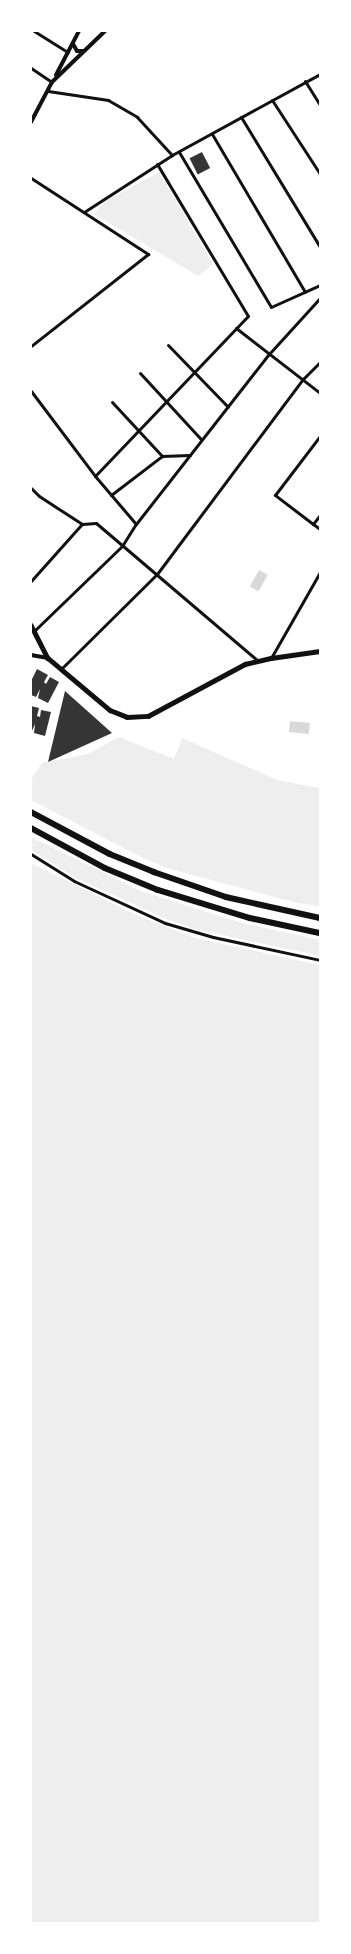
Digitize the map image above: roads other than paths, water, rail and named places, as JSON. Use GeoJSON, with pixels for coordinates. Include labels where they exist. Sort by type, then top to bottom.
{"type":"FeatureCollection","features":[{"type":"Feature","properties":{"kind":"highway"},"geometry":{"type":"LineString","coordinates":[[31,812],[103,851],[154,872],[226,896],[320,918]]}},
{"type":"Feature","properties":{"kind":"highway"},"geometry":{"type":"LineString","coordinates":[[31,828],[105,868],[158,890],[250,918],[320,933]]}},
{"type":"Feature","properties":{"kind":"main road"},"geometry":{"type":"LineString","coordinates":[[32,628],[48,658],[117,714],[148,716],[257,660],[320,652]]}},
{"type":"Feature","properties":{"kind":"street"},"geometry":{"type":"LineString","coordinates":[[34,31],[68,52]]}},
{"type":"Feature","properties":{"kind":"street"},"geometry":{"type":"LineString","coordinates":[[31,121],[79,31]]}},
{"type":"Feature","properties":{"kind":"street"},"geometry":{"type":"LineString","coordinates":[[52,82],[105,31]]}},
{"type":"Feature","properties":{"kind":"street"},"geometry":{"type":"LineString","coordinates":[[73,43],[74,48],[83,51]]}},
{"type":"Feature","properties":{"kind":"street"},"geometry":{"type":"LineString","coordinates":[[31,68],[52,82]]}},
{"type":"Feature","properties":{"kind":"street"},"geometry":{"type":"LineString","coordinates":[[84,212],[172,155],[320,74]]}},
{"type":"Feature","properties":{"kind":"street"},"geometry":{"type":"LineString","coordinates":[[305,81],[320,105]]}},
{"type":"Feature","properties":{"kind":"street"},"geometry":{"type":"LineString","coordinates":[[48,91],[108,100],[137,117],[172,155]]}},
{"type":"Feature","properties":{"kind":"street"},"geometry":{"type":"LineString","coordinates":[[272,100],[320,174]]}},
{"type":"Feature","properties":{"kind":"street"},"geometry":{"type":"LineString","coordinates":[[241,117],[320,247]]}},
{"type":"Feature","properties":{"kind":"street"},"geometry":{"type":"LineString","coordinates":[[212,134],[304,292]]}},
{"type":"Feature","properties":{"kind":"street"},"geometry":{"type":"LineString","coordinates":[[179,152],[271,307],[320,285]]}},
{"type":"Feature","properties":{"kind":"street"},"geometry":{"type":"LineString","coordinates":[[95,476],[248,316],[157,164]]}},
{"type":"Feature","properties":{"kind":"street"},"geometry":{"type":"LineString","coordinates":[[31,178],[148,254],[31,346]]}},
{"type":"Feature","properties":{"kind":"street"},"geometry":{"type":"LineString","coordinates":[[32,628],[122,546],[136,524],[269,354],[320,298]]}},
{"type":"Feature","properties":{"kind":"street"},"geometry":{"type":"LineString","coordinates":[[236,328],[320,392]]}},
{"type":"Feature","properties":{"kind":"street"},"geometry":{"type":"LineString","coordinates":[[168,345],[228,407]]}},
{"type":"Feature","properties":{"kind":"street"},"geometry":{"type":"LineString","coordinates":[[62,669],[157,574],[303,379],[320,362]]}},
{"type":"Feature","properties":{"kind":"street"},"geometry":{"type":"LineString","coordinates":[[140,373],[202,439]]}},
{"type":"Feature","properties":{"kind":"street"},"geometry":{"type":"LineString","coordinates":[[31,391],[95,476],[136,524]]}},
{"type":"Feature","properties":{"kind":"street"},"geometry":{"type":"LineString","coordinates":[[112,402],[140,430],[162,456]]}},
{"type":"Feature","properties":{"kind":"street"},"geometry":{"type":"LineString","coordinates":[[320,436],[276,495],[320,529]]}},
{"type":"Feature","properties":{"kind":"street"},"geometry":{"type":"LineString","coordinates":[[111,495],[162,456],[190,455]]}},
{"type":"Feature","properties":{"kind":"street"},"geometry":{"type":"LineString","coordinates":[[31,488],[39,496],[82,524],[96,524],[257,660]]}},
{"type":"Feature","properties":{"kind":"street"},"geometry":{"type":"LineString","coordinates":[[313,524],[320,515]]}},
{"type":"Feature","properties":{"kind":"street"},"geometry":{"type":"LineString","coordinates":[[31,581],[82,524]]}},
{"type":"Feature","properties":{"kind":"street"},"geometry":{"type":"LineString","coordinates":[[271,658],[320,572]]}},
{"type":"Feature","properties":{"kind":"street"},"geometry":{"type":"LineString","coordinates":[[31,655],[48,658]]}},
{"type":"Feature","properties":{"kind":"street"},"geometry":{"type":"LineString","coordinates":[[31,854],[74,881],[166,922],[213,937],[320,960]]}}]}
